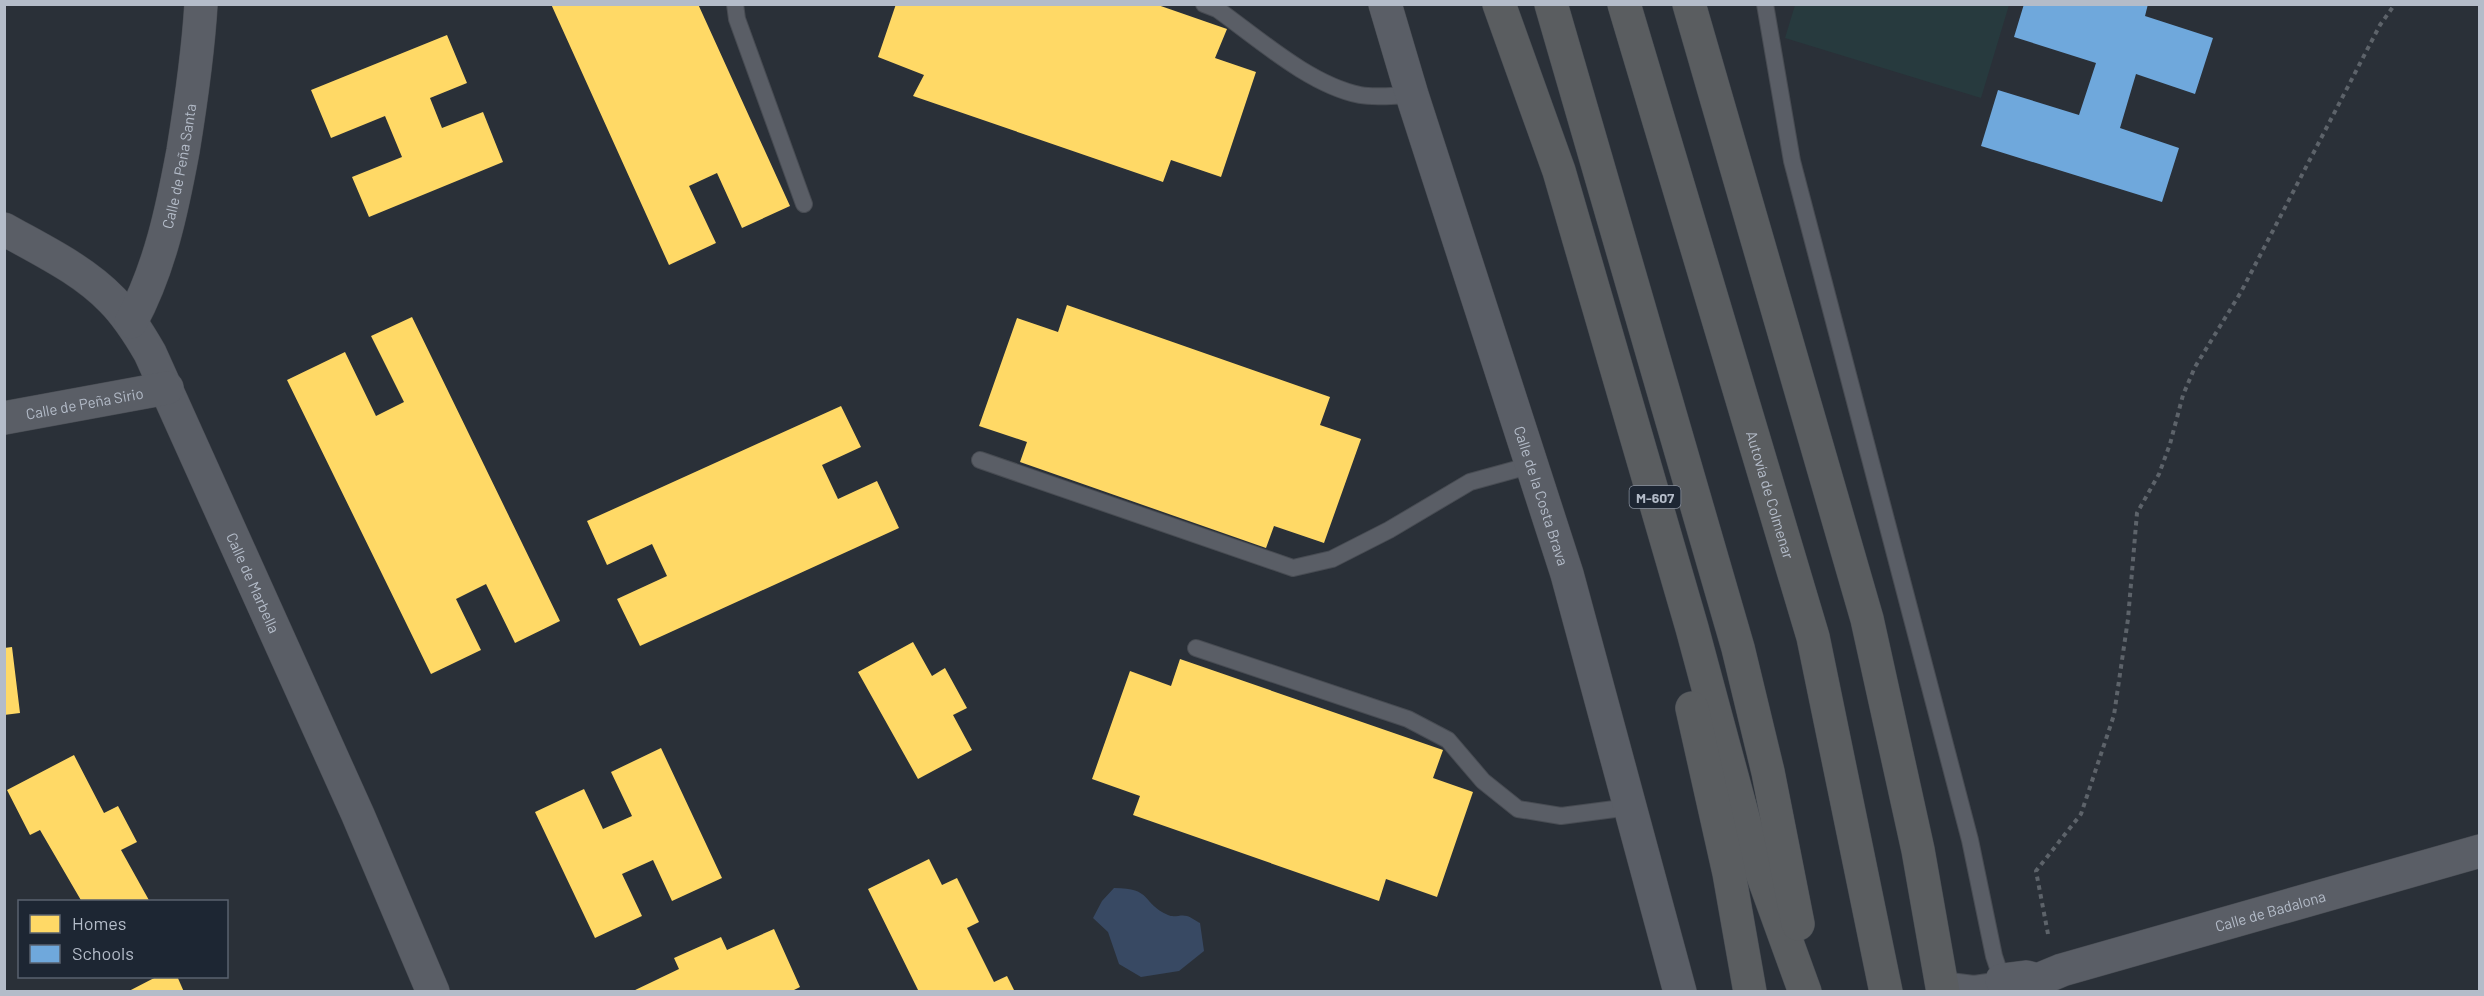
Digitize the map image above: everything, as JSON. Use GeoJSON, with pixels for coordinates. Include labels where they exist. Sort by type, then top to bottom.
{"type":"FeatureCollection","features":[{"type":"Feature","properties":{"kind":"highway","name":"M-607"},"geometry":{"type":"LineString","coordinates":[[1497,4],[1540,174],[1680,655],[1729,873],[1750,992]]}},
{"type":"Feature","properties":{"kind":"highway","name":"M-607"},"geometry":{"type":"LineString","coordinates":[[1497,4],[1559,171],[1677,573],[1747,832],[1804,992]]}},
{"type":"Feature","properties":{"kind":"highway","name":"M-607"},"geometry":{"type":"LineString","coordinates":[[1551,4],[1738,648],[1768,772],[1809,992]]}},
{"type":"Feature","properties":{"kind":"highway","name":"Autovía de Colmenar"},"geometry":{"type":"LineString","coordinates":[[1624,4],[1813,637],[1886,992]]}},
{"type":"Feature","properties":{"kind":"highway"},"geometry":{"type":"LineString","coordinates":[[1689,4],[1867,619],[1918,850],[1943,986]]}},
{"type":"Feature","properties":{"kind":"street","name":"Calle de Peña Santa"},"geometry":{"type":"LineString","coordinates":[[131,322],[144,297],[157,262],[173,205],[192,100],[201,4]]}},
{"type":"Feature","properties":{"kind":"street","name":"Calle de la Costa Brava"},"geometry":{"type":"LineString","coordinates":[[1385,4],[1412,95],[1568,573],[1680,992]]}},
{"type":"Feature","properties":{"kind":"street","name":"Calle de Marbella"},"geometry":{"type":"LineString","coordinates":[[4,229],[83,275],[113,301],[131,322],[150,353],[358,815],[433,992]]}},
{"type":"Feature","properties":{"kind":"street","name":"Calle de Peña Sirio"},"geometry":{"type":"LineString","coordinates":[[4,418],[166,388]]}},
{"type":"Feature","properties":{"kind":"street","name":"Calle de Badalona"},"geometry":{"type":"LineString","coordinates":[[2036,973],[2480,851]]}},
{"type":"Feature","properties":{"kind":"lane"},"geometry":{"type":"LineString","coordinates":[[735,4],[737,19],[804,204]]}},
{"type":"Feature","properties":{"kind":"lane"},"geometry":{"type":"LineString","coordinates":[[1204,4],[1217,9],[1302,70],[1333,86],[1362,96],[1412,95]]}},
{"type":"Feature","properties":{"kind":"lane"},"geometry":{"type":"LineString","coordinates":[[1765,4],[1792,161],[1970,840],[1994,956],[2036,973]]}},
{"type":"Feature","properties":{"kind":"lane"},"geometry":{"type":"LineString","coordinates":[[980,460],[1293,568],[1332,559],[1389,530],[1470,482],[1532,465]]}},
{"type":"Feature","properties":{"kind":"lane"},"geometry":{"type":"LineString","coordinates":[[1197,648],[1408,719],[1448,740],[1483,781],[1518,809],[1561,816],[1630,807]]}},
{"type":"Feature","properties":{"kind":"lane"},"geometry":{"type":"LineString","coordinates":[[1943,986],[1974,984],[2036,973]]}},
{"type":"Feature","properties":{"kind":"path"},"geometry":{"type":"LineString","coordinates":[[2036,973],[2049,937],[2036,871],[2081,814],[2114,716],[2128,619],[2137,513],[2159,474],[2170,444],[2183,395],[2195,367],[2241,292],[2380,25],[2395,4]]}},
{"type":"Feature","properties":{"kind":"green space"},"geometry":{"type":"Polygon","coordinates":[[[1795,4],[2009,5],[1981,98],[1785,38],[1795,4]]]}},
{"type":"Feature","properties":{"kind":"water"},"geometry":{"type":"Polygon","coordinates":[[[1114,888],[1141,893],[1154,906],[1168,915],[1187,916],[1200,923],[1204,951],[1179,971],[1141,977],[1119,964],[1108,932],[1093,918],[1102,901],[1114,888]]]}},
{"type":"Feature","properties":{"kind":"building: Homes"},"geometry":{"type":"Polygon","coordinates":[[[551,4],[698,4],[790,206],[742,228],[717,173],[689,186],[716,243],[669,265],[551,4]]]}},
{"type":"Feature","properties":{"kind":"building: Homes"},"geometry":{"type":"Polygon","coordinates":[[[896,4],[1155,4],[1227,29],[1215,58],[1256,72],[1221,177],[1171,160],[1163,182],[913,96],[924,75],[878,57],[896,4]]]}},
{"type":"Feature","properties":{"kind":"building: Homes"},"geometry":{"type":"Polygon","coordinates":[[[447,35],[467,83],[430,98],[442,128],[483,112],[503,162],[369,217],[352,177],[402,157],[385,116],[331,138],[311,90],[447,35]]]}},
{"type":"Feature","properties":{"kind":"building: Homes"},"geometry":{"type":"Polygon","coordinates":[[[1067,305],[1330,397],[1320,425],[1361,439],[1324,543],[1274,526],[1266,548],[1020,462],[1027,442],[979,426],[1017,318],[1058,332],[1067,305]]]}},
{"type":"Feature","properties":{"kind":"building: Homes"},"geometry":{"type":"Polygon","coordinates":[[[412,317],[560,621],[515,643],[486,584],[456,599],[481,650],[431,674],[287,380],[345,352],[376,416],[404,402],[371,336],[412,317]]]}},
{"type":"Feature","properties":{"kind":"building: Homes"},"geometry":{"type":"Polygon","coordinates":[[[841,406],[861,447],[822,465],[838,499],[877,481],[899,528],[640,646],[617,599],[667,576],[652,544],[607,565],[587,521],[841,406]]]}},
{"type":"Feature","properties":{"kind":"building: Homes"},"geometry":{"type":"Polygon","coordinates":[[[913,642],[932,676],[945,668],[967,708],[953,715],[972,750],[918,779],[858,672],[913,642]]]}},
{"type":"Feature","properties":{"kind":"building: Homes"},"geometry":{"type":"Polygon","coordinates":[[[12,647],[20,713],[4,715],[4,648],[12,647]]]}},
{"type":"Feature","properties":{"kind":"building: Homes"},"geometry":{"type":"Polygon","coordinates":[[[1180,659],[1443,750],[1433,778],[1473,792],[1437,897],[1386,879],[1379,901],[1133,815],[1140,796],[1092,779],[1130,671],[1171,686],[1180,659]]]}},
{"type":"Feature","properties":{"kind":"building: Homes"},"geometry":{"type":"Polygon","coordinates":[[[661,748],[722,878],[672,901],[653,860],[622,874],[642,916],[595,938],[535,812],[584,789],[603,829],[632,816],[611,772],[661,748]]]}},
{"type":"Feature","properties":{"kind":"building: Homes"},"geometry":{"type":"Polygon","coordinates":[[[74,755],[104,813],[118,806],[137,842],[121,850],[149,900],[81,900],[40,830],[30,835],[7,790],[74,755]]]}},
{"type":"Feature","properties":{"kind":"building: Homes"},"geometry":{"type":"Polygon","coordinates":[[[929,859],[942,885],[957,878],[979,922],[967,928],[994,982],[1007,976],[1015,992],[919,992],[868,889],[929,859]]]}},
{"type":"Feature","properties":{"kind":"building: Homes"},"geometry":{"type":"Polygon","coordinates":[[[774,929],[800,987],[790,992],[631,992],[679,969],[674,958],[721,937],[727,950],[774,929]]]}},
{"type":"Feature","properties":{"kind":"building: Homes"},"geometry":{"type":"Polygon","coordinates":[[[154,978],[178,978],[184,992],[127,992],[154,978]]]}},
{"type":"Feature","properties":{"kind":"building: Schools"},"geometry":{"type":"Polygon","coordinates":[[[2024,4],[2148,4],[2145,16],[2213,38],[2195,94],[2136,74],[2120,128],[2179,148],[2162,202],[1981,146],[1998,90],[2079,115],[2096,63],[2014,37],[2024,4]]]}}]}
